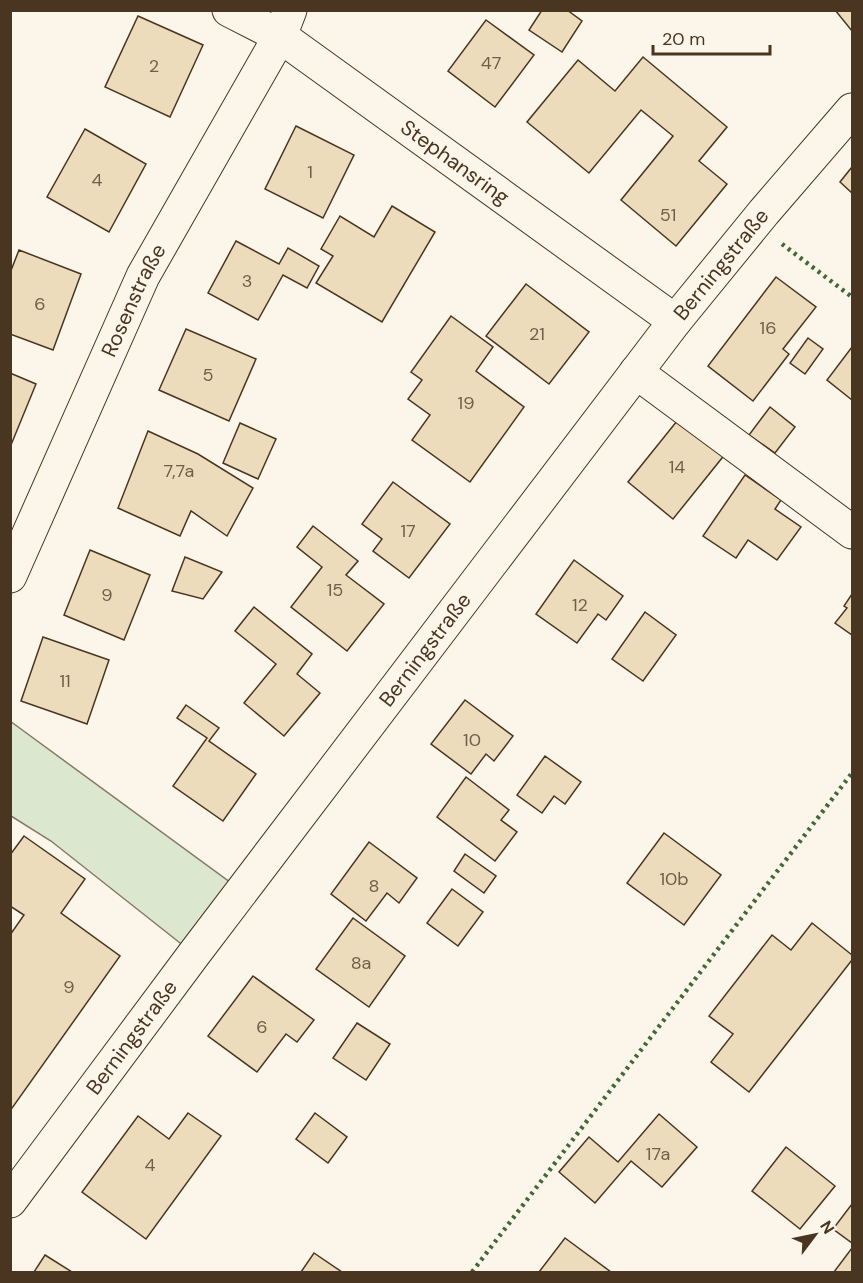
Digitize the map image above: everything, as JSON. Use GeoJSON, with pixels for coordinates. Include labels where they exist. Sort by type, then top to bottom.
{"type":"FeatureCollection","features":[{"type":"Feature","properties":{"kind":"street","name":"Stephansring"},"geometry":{"type":"LineString","coordinates":[[229,10],[285,23],[675,321]]}},
{"type":"Feature","properties":{"kind":"street","name":"Rosenstraße"},"geometry":{"type":"LineString","coordinates":[[10,576],[143,276],[285,23]]}},
{"type":"Feature","properties":{"kind":"street","name":"Berningstraße"},"geometry":{"type":"LineString","coordinates":[[10,1201],[194,954],[675,321],[764,212],[852,110]]}},
{"type":"Feature","properties":{"kind":"street"},"geometry":{"type":"LineString","coordinates":[[636,372],[852,532]]}},
{"type":"Feature","properties":{"kind":"green space"},"geometry":{"type":"Polygon","coordinates":[[[10,721],[242,891],[194,954],[51,841],[11,816],[10,721]]]}},
{"type":"Feature","properties":{"kind":"building"},"geometry":{"type":"Polygon","coordinates":[[[542,10],[567,10],[582,21],[562,52],[529,30],[542,10]]]}},
{"type":"Feature","properties":{"kind":"building"},"geometry":{"type":"Polygon","coordinates":[[[835,10],[852,10],[852,31],[835,10]]]}},
{"type":"Feature","properties":{"kind":"building"},"geometry":{"type":"Polygon","coordinates":[[[138,16],[203,45],[170,117],[105,87],[138,16]]]}},
{"type":"Feature","properties":{"kind":"building"},"geometry":{"type":"Polygon","coordinates":[[[486,20],[534,55],[495,107],[448,71],[486,20]]]}},
{"type":"Feature","properties":{"kind":"building"},"geometry":{"type":"Polygon","coordinates":[[[643,57],[727,127],[699,161],[727,184],[676,246],[621,200],[673,136],[641,110],[589,173],[527,122],[578,60],[615,91],[643,57]]]}},
{"type":"Feature","properties":{"kind":"building"},"geometry":{"type":"Polygon","coordinates":[[[296,126],[354,155],[323,218],[265,189],[296,126]]]}},
{"type":"Feature","properties":{"kind":"building"},"geometry":{"type":"Polygon","coordinates":[[[85,129],[146,164],[109,232],[47,197],[85,129]]]}},
{"type":"Feature","properties":{"kind":"building"},"geometry":{"type":"Polygon","coordinates":[[[852,167],[852,193],[840,182],[852,167]]]}},
{"type":"Feature","properties":{"kind":"building"},"geometry":{"type":"Polygon","coordinates":[[[392,206],[435,232],[382,322],[316,283],[333,256],[321,249],[340,216],[374,237],[392,206]]]}},
{"type":"Feature","properties":{"kind":"building"},"geometry":{"type":"Polygon","coordinates":[[[236,241],[279,264],[288,248],[319,266],[307,288],[283,275],[258,320],[208,293],[236,241]]]}},
{"type":"Feature","properties":{"kind":"building"},"geometry":{"type":"Polygon","coordinates":[[[19,250],[81,274],[53,350],[10,334],[10,273],[19,250]]]}},
{"type":"Feature","properties":{"kind":"building"},"geometry":{"type":"Polygon","coordinates":[[[776,277],[816,307],[783,349],[789,354],[753,401],[708,366],[776,277]]]}},
{"type":"Feature","properties":{"kind":"building"},"geometry":{"type":"Polygon","coordinates":[[[526,284],[589,332],[549,384],[486,336],[526,284]]]}},
{"type":"Feature","properties":{"kind":"building"},"geometry":{"type":"Polygon","coordinates":[[[451,316],[493,347],[476,371],[524,407],[470,482],[412,440],[430,415],[408,399],[422,380],[411,372],[451,316]]]}},
{"type":"Feature","properties":{"kind":"building"},"geometry":{"type":"Polygon","coordinates":[[[186,329],[256,359],[229,421],[159,390],[186,329]]]}},
{"type":"Feature","properties":{"kind":"building"},"geometry":{"type":"Polygon","coordinates":[[[808,338],[823,349],[805,374],[790,363],[808,338]]]}},
{"type":"Feature","properties":{"kind":"building"},"geometry":{"type":"Polygon","coordinates":[[[852,347],[852,400],[827,380],[852,347]]]}},
{"type":"Feature","properties":{"kind":"building"},"geometry":{"type":"Polygon","coordinates":[[[10,373],[36,384],[11,445],[10,444],[10,373]]]}},
{"type":"Feature","properties":{"kind":"building"},"geometry":{"type":"Polygon","coordinates":[[[770,407],[795,427],[775,453],[749,435],[770,407]]]}},
{"type":"Feature","properties":{"kind":"building"},"geometry":{"type":"Polygon","coordinates":[[[681,416],[726,453],[673,519],[628,482],[681,416]]]}},
{"type":"Feature","properties":{"kind":"building"},"geometry":{"type":"Polygon","coordinates":[[[240,423],[276,439],[258,479],[223,463],[240,423]]]}},
{"type":"Feature","properties":{"kind":"building"},"geometry":{"type":"Polygon","coordinates":[[[148,431],[198,454],[253,488],[227,536],[191,511],[180,536],[118,508],[148,431]]]}},
{"type":"Feature","properties":{"kind":"building"},"geometry":{"type":"Polygon","coordinates":[[[745,475],[781,500],[775,509],[801,527],[777,560],[748,540],[736,558],[703,536],[745,475]]]}},
{"type":"Feature","properties":{"kind":"building"},"geometry":{"type":"Polygon","coordinates":[[[393,482],[450,524],[409,578],[373,551],[382,539],[362,524],[393,482]]]}},
{"type":"Feature","properties":{"kind":"building"},"geometry":{"type":"Polygon","coordinates":[[[313,526],[358,561],[346,575],[384,604],[347,651],[291,607],[322,567],[297,547],[313,526]]]}},
{"type":"Feature","properties":{"kind":"building"},"geometry":{"type":"Polygon","coordinates":[[[90,550],[150,575],[124,640],[64,615],[90,550]]]}},
{"type":"Feature","properties":{"kind":"building"},"geometry":{"type":"Polygon","coordinates":[[[185,557],[222,572],[203,599],[172,591],[185,557]]]}},
{"type":"Feature","properties":{"kind":"building"},"geometry":{"type":"Polygon","coordinates":[[[574,560],[623,596],[606,620],[598,614],[577,643],[536,614],[574,560]]]}},
{"type":"Feature","properties":{"kind":"building"},"geometry":{"type":"Polygon","coordinates":[[[852,594],[852,635],[835,623],[847,608],[844,606],[852,594]]]}},
{"type":"Feature","properties":{"kind":"building"},"geometry":{"type":"Polygon","coordinates":[[[254,607],[312,654],[297,674],[320,693],[284,736],[244,703],[276,664],[235,631],[254,607]]]}},
{"type":"Feature","properties":{"kind":"building"},"geometry":{"type":"Polygon","coordinates":[[[645,612],[676,635],[643,681],[612,659],[645,612]]]}},
{"type":"Feature","properties":{"kind":"building"},"geometry":{"type":"Polygon","coordinates":[[[43,637],[109,660],[87,724],[21,701],[43,637]]]}},
{"type":"Feature","properties":{"kind":"building"},"geometry":{"type":"Polygon","coordinates":[[[465,700],[513,736],[494,761],[486,754],[471,774],[431,744],[465,700]]]}},
{"type":"Feature","properties":{"kind":"building"},"geometry":{"type":"Polygon","coordinates":[[[186,705],[219,728],[209,741],[256,774],[223,821],[173,786],[207,738],[177,718],[186,705]]]}},
{"type":"Feature","properties":{"kind":"building"},"geometry":{"type":"Polygon","coordinates":[[[545,756],[581,782],[565,804],[554,796],[542,813],[517,795],[545,756]]]}},
{"type":"Feature","properties":{"kind":"building"},"geometry":{"type":"Polygon","coordinates":[[[466,777],[509,810],[501,820],[517,832],[495,861],[437,817],[466,777]]]}},
{"type":"Feature","properties":{"kind":"building"},"geometry":{"type":"Polygon","coordinates":[[[664,833],[721,875],[684,925],[627,883],[664,833]]]}},
{"type":"Feature","properties":{"kind":"building"},"geometry":{"type":"Polygon","coordinates":[[[24,836],[85,879],[61,913],[120,956],[10,1111],[10,935],[24,915],[10,906],[10,855],[24,836]]]}},
{"type":"Feature","properties":{"kind":"building"},"geometry":{"type":"Polygon","coordinates":[[[369,842],[417,878],[399,903],[387,893],[366,921],[331,894],[369,842]]]}},
{"type":"Feature","properties":{"kind":"building"},"geometry":{"type":"Polygon","coordinates":[[[465,854],[496,876],[484,893],[454,871],[465,854]]]}},
{"type":"Feature","properties":{"kind":"building"},"geometry":{"type":"Polygon","coordinates":[[[452,889],[483,912],[458,946],[427,923],[452,889]]]}},
{"type":"Feature","properties":{"kind":"building"},"geometry":{"type":"Polygon","coordinates":[[[353,918],[405,956],[369,1007],[316,969],[353,918]]]}},
{"type":"Feature","properties":{"kind":"building"},"geometry":{"type":"Polygon","coordinates":[[[812,923],[852,955],[852,960],[749,1092],[711,1062],[733,1034],[709,1016],[772,935],[791,950],[812,923]]]}},
{"type":"Feature","properties":{"kind":"building"},"geometry":{"type":"Polygon","coordinates":[[[253,976],[314,1020],[297,1042],[286,1034],[257,1072],[208,1036],[253,976]]]}},
{"type":"Feature","properties":{"kind":"building"},"geometry":{"type":"Polygon","coordinates":[[[357,1023],[390,1044],[366,1080],[333,1058],[357,1023]]]}},
{"type":"Feature","properties":{"kind":"building"},"geometry":{"type":"Polygon","coordinates":[[[188,1113],[221,1136],[146,1239],[82,1192],[138,1116],[169,1139],[188,1113]]]}},
{"type":"Feature","properties":{"kind":"building"},"geometry":{"type":"Polygon","coordinates":[[[315,1113],[347,1137],[328,1163],[296,1139],[315,1113]]]}},
{"type":"Feature","properties":{"kind":"building"},"geometry":{"type":"Polygon","coordinates":[[[659,1114],[697,1147],[662,1187],[631,1161],[595,1203],[559,1172],[589,1137],[618,1162],[659,1114]]]}},
{"type":"Feature","properties":{"kind":"building"},"geometry":{"type":"Polygon","coordinates":[[[786,1147],[835,1186],[800,1229],[752,1191],[786,1147]]]}},
{"type":"Feature","properties":{"kind":"building"},"geometry":{"type":"Polygon","coordinates":[[[852,1204],[852,1243],[833,1229],[852,1204]]]}},
{"type":"Feature","properties":{"kind":"building"},"geometry":{"type":"Polygon","coordinates":[[[565,1238],[611,1272],[539,1272],[565,1238]]]}},
{"type":"Feature","properties":{"kind":"building"},"geometry":{"type":"Polygon","coordinates":[[[852,1248],[852,1272],[834,1272],[852,1248]]]}},
{"type":"Feature","properties":{"kind":"building"},"geometry":{"type":"Polygon","coordinates":[[[314,1253],[342,1272],[301,1272],[314,1253]]]}},
{"type":"Feature","properties":{"kind":"building"},"geometry":{"type":"Polygon","coordinates":[[[45,1255],[72,1272],[34,1272],[45,1255]]]}},
{"type":"Feature","properties":{"kind":"hedge"},"geometry":{"type":"LineString","coordinates":[[782,244],[852,297]]}},
{"type":"Feature","properties":{"kind":"hedge"},"geometry":{"type":"LineString","coordinates":[[472,1272],[852,773]]}}]}
